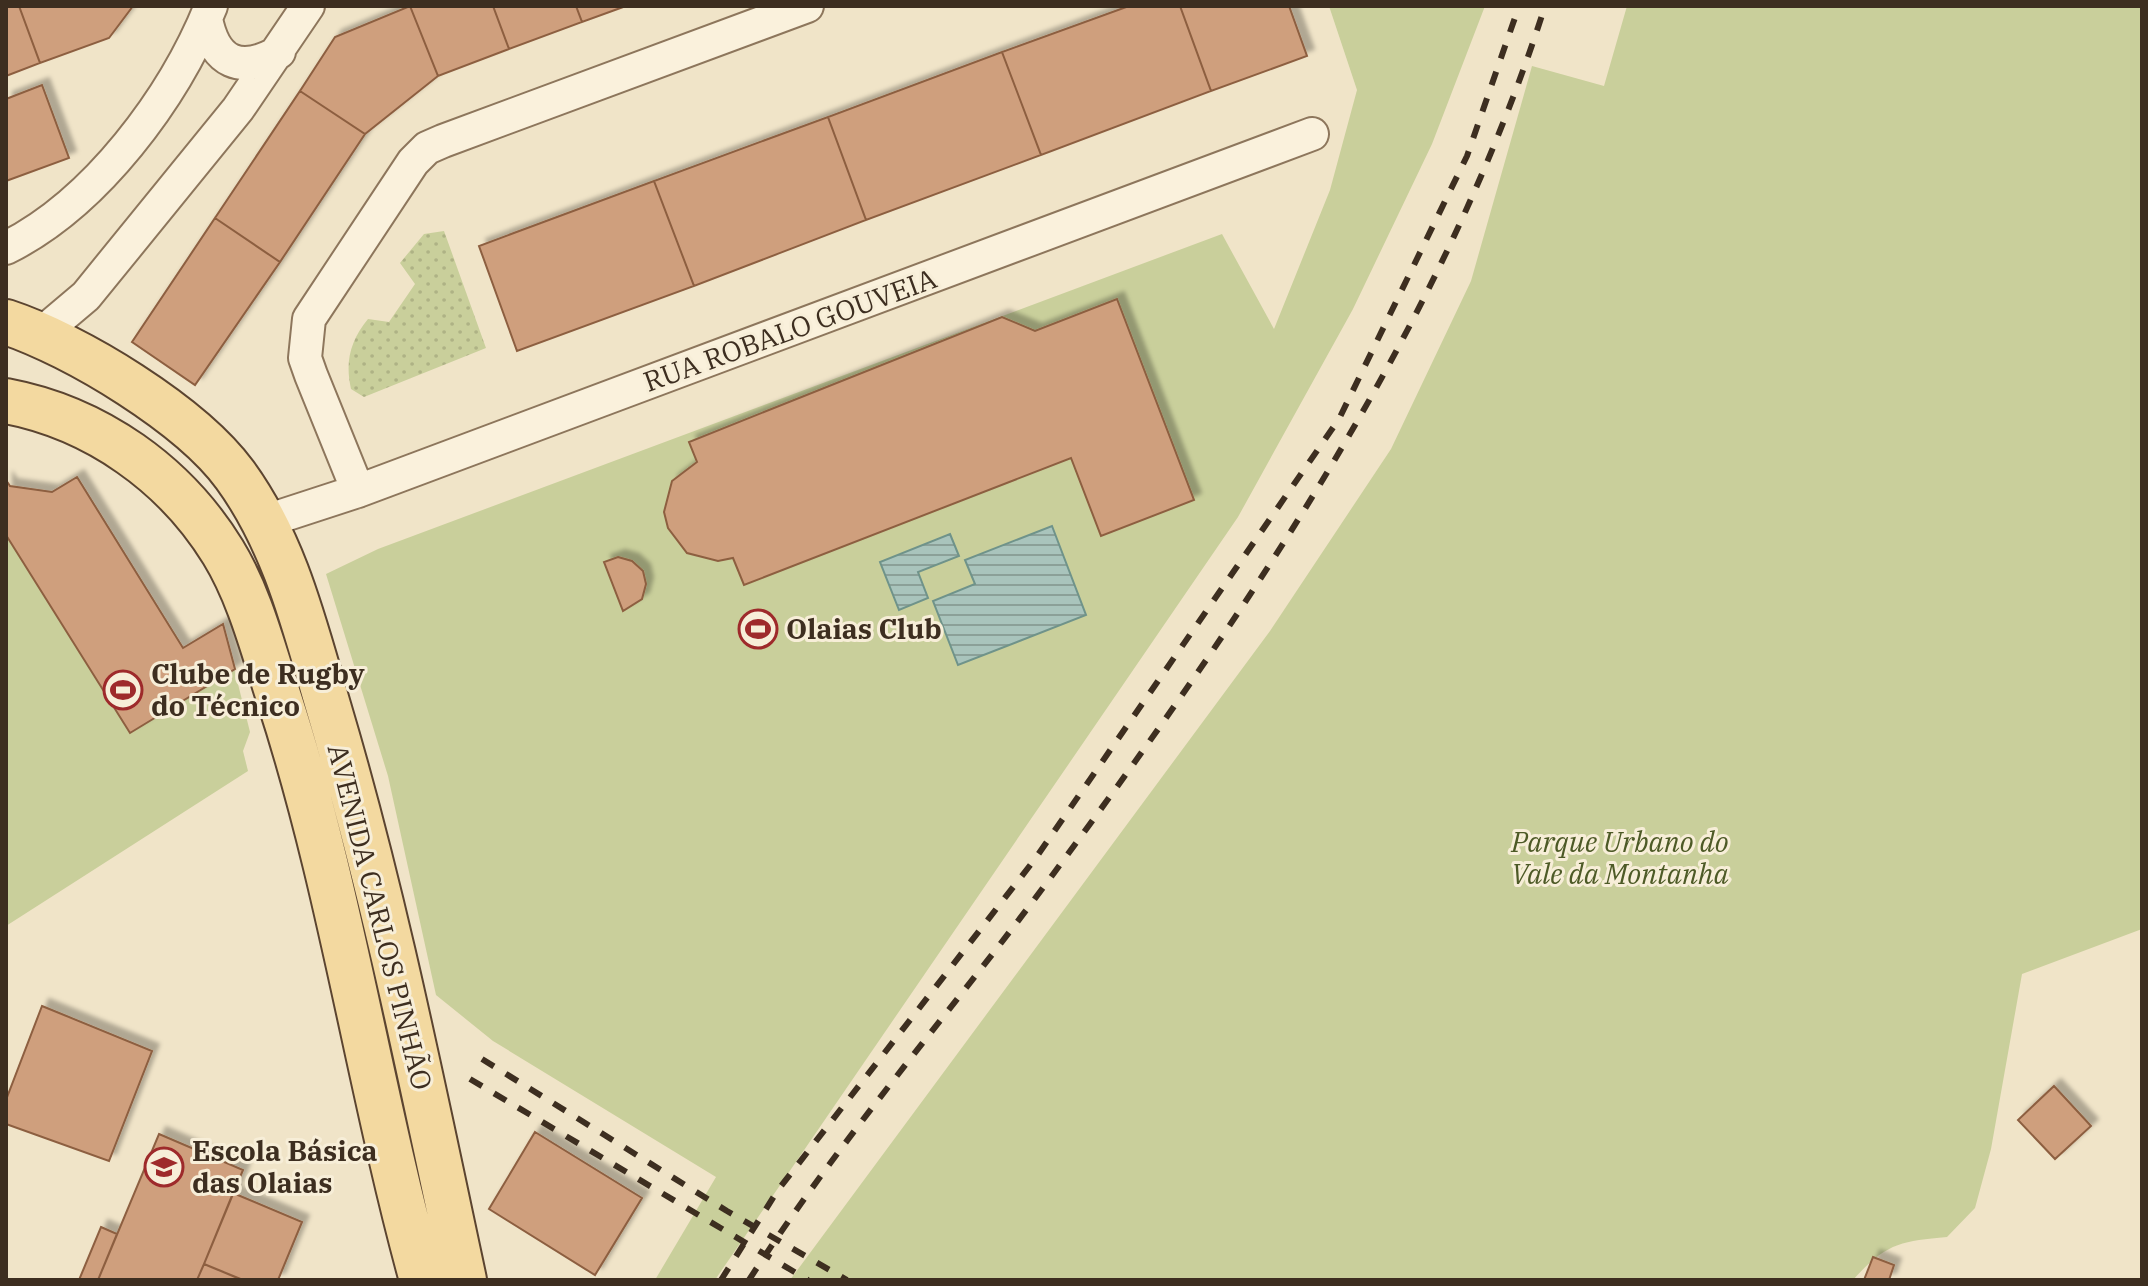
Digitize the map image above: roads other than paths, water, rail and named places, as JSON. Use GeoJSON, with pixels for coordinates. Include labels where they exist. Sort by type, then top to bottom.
{"type":"FeatureCollection","features":[{"type":"Feature","properties":{"kind":"main road","name":"AVENIDA CARLOS PINHÃO"},"geometry":{"type":"LineString","coordinates":[[18,335],[84,356],[185,424],[233,472],[266,521],[293,587],[383,905],[464,1280]]}},
{"type":"Feature","properties":{"kind":"main road","name":"AVENIDA CARLOS PINHÃO"},"geometry":{"type":"LineString","coordinates":[[6,401],[68,418],[110,437],[178,492],[240,581],[305,778],[422,1280]]}},
{"type":"Feature","properties":{"kind":"main road"},"geometry":{"type":"LineString","coordinates":[[204,526],[266,521]]}},
{"type":"Feature","properties":{"kind":"street"},"geometry":{"type":"LineString","coordinates":[[358,491],[308,366],[305,338],[318,303],[413,162],[427,148],[443,141],[807,6]]}},
{"type":"Feature","properties":{"kind":"street"},"geometry":{"type":"LineString","coordinates":[[208,12],[214,44],[230,60],[244,64],[263,61],[292,23]]}},
{"type":"Feature","properties":{"kind":"street"},"geometry":{"type":"LineString","coordinates":[[6,248],[62,214],[118,157],[188,59],[208,12]]}},
{"type":"Feature","properties":{"kind":"street"},"geometry":{"type":"LineString","coordinates":[[18,335],[86,296],[238,109],[292,23]]}},
{"type":"Feature","properties":{"kind":"street","name":"RUA ROBALO GOUVEIA"},"geometry":{"type":"LineString","coordinates":[[266,521],[358,491],[1312,134]]}},
{"type":"Feature","properties":{"kind":"water"},"geometry":{"type":"Polygon","coordinates":[[[1052,526],[1086,615],[958,665],[933,601],[975,584],[965,560],[1052,526]]]}},
{"type":"Feature","properties":{"kind":"water"},"geometry":{"type":"Polygon","coordinates":[[[950,534],[959,556],[918,572],[928,598],[899,610],[880,562],[950,534]]]}},
{"type":"Feature","properties":{"kind":"railway"},"geometry":{"type":"LineString","coordinates":[[721,1280],[778,1190],[1035,859],[1339,419],[1467,156],[1519,6]]}},
{"type":"Feature","properties":{"kind":"railway"},"geometry":{"type":"LineString","coordinates":[[749,1280],[821,1175],[1054,873],[1199,670],[1269,565],[1335,459],[1397,350],[1453,238],[1503,124],[1545,6]]}},
{"type":"Feature","properties":{"kind":"railway"},"geometry":{"type":"LineString","coordinates":[[482,1059],[727,1211],[847,1280]]}},
{"type":"Feature","properties":{"kind":"railway"},"geometry":{"type":"LineString","coordinates":[[470,1079],[808,1280]]}},
{"type":"Feature","properties":{"kind":"place","name":"Olaias Club"},"geometry":{"type":"Point","coordinates":[758,629]}},
{"type":"Feature","properties":{"kind":"place","name":"Clube de Rugby do Técnico"},"geometry":{"type":"Point","coordinates":[123,690]}},
{"type":"Feature","properties":{"kind":"place","name":"Escola Básica das Olaias"},"geometry":{"type":"Point","coordinates":[164,1167]}},
{"type":"Feature","properties":{"kind":"park label","name":"Parque Urbano do Vale da Montanha"},"geometry":{"type":"Point","coordinates":[1620,858]}}]}
